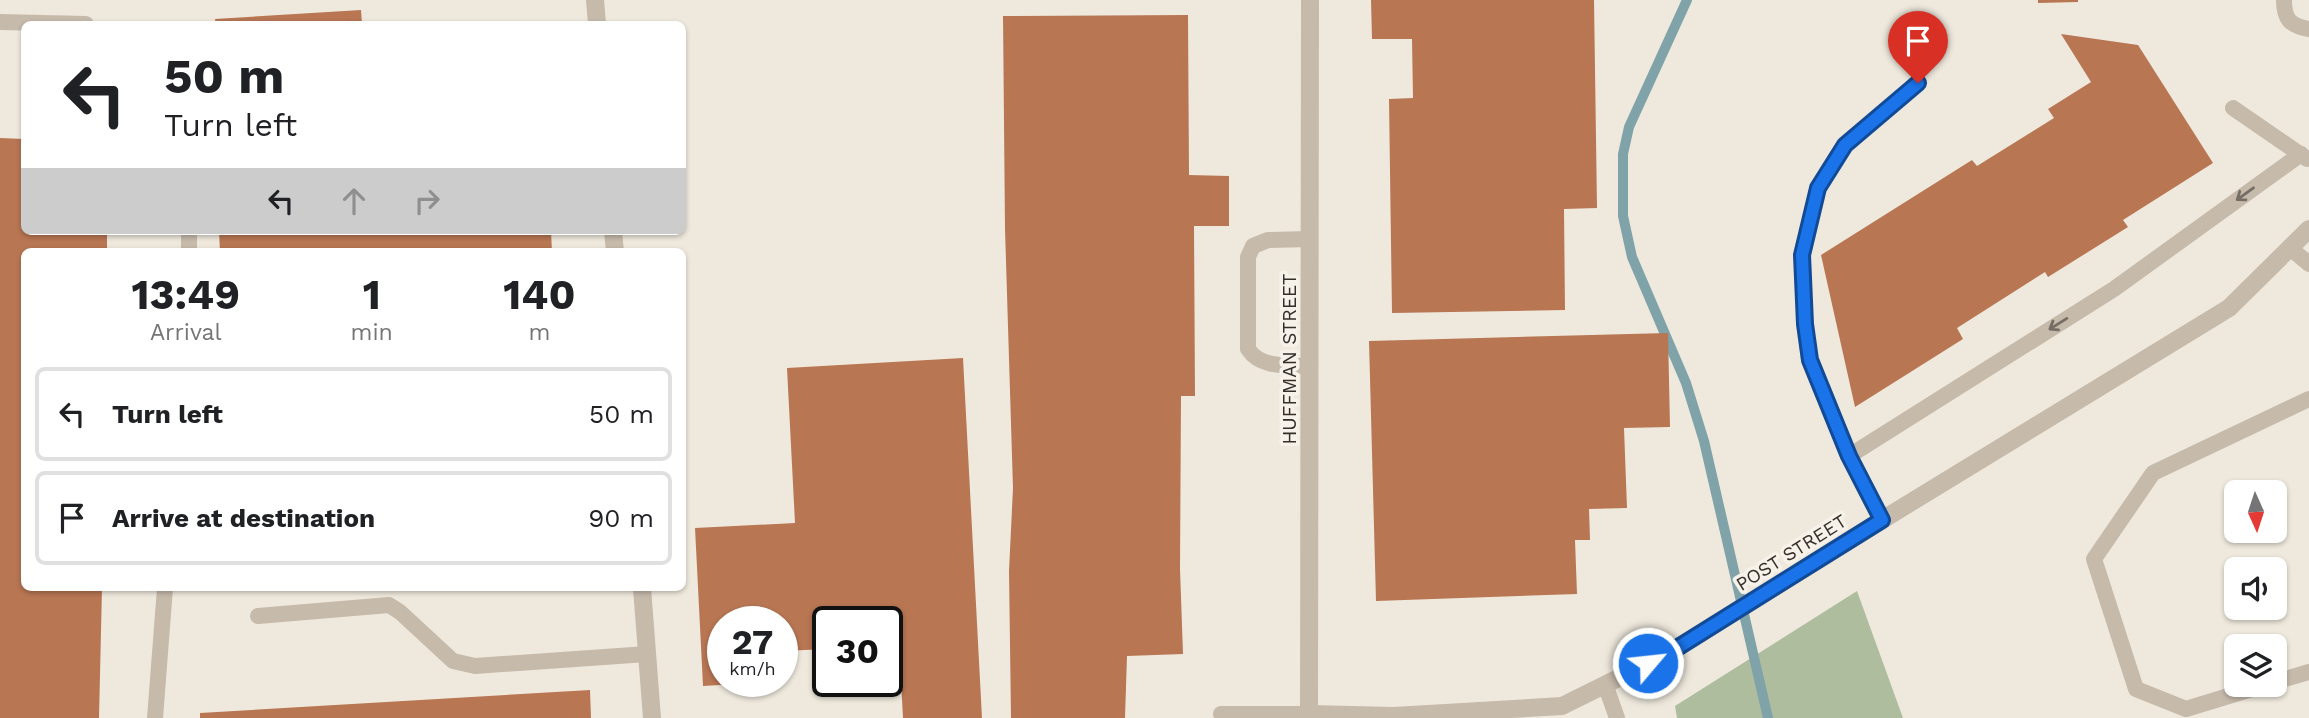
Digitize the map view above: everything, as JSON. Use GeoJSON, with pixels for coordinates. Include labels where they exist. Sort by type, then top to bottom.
{"type":"FeatureCollection","features":[{"type":"Feature","properties":{"kind":"street"},"geometry":{"type":"LineString","coordinates":[[595,0],[597,21]]}},
{"type":"Feature","properties":{"kind":"street","name":"HUFFMAN STREET"},"geometry":{"type":"LineString","coordinates":[[1309,716],[1310,0]]}},
{"type":"Feature","properties":{"kind":"street","name":"POST STREET"},"geometry":{"type":"LineString","coordinates":[[1309,716],[1394,716],[1562,706],[1669,653],[2229,308],[2309,229]]}},
{"type":"Feature","properties":{"kind":"street"},"geometry":{"type":"LineString","coordinates":[[642,591],[652,718]]}},
{"type":"Feature","properties":{"kind":"lane"},"geometry":{"type":"LineString","coordinates":[[2284,0],[2284,13],[2295,27],[2309,29]]}},
{"type":"Feature","properties":{"kind":"lane"},"geometry":{"type":"LineString","coordinates":[[0,22],[21,22]]}},
{"type":"Feature","properties":{"kind":"lane"},"geometry":{"type":"LineString","coordinates":[[1882,520],[1849,456],[1810,360],[1805,324],[1802,255],[1818,188],[1845,145],[1918,83]]}},
{"type":"Feature","properties":{"kind":"lane"},"geometry":{"type":"LineString","coordinates":[[1849,456],[2114,289],[2305,157],[2233,108]]}},
{"type":"Feature","properties":{"kind":"lane"},"geometry":{"type":"LineString","coordinates":[[1310,239],[1268,240],[1253,246],[1248,257],[1248,349],[1254,358],[1264,363],[1310,366]]}},
{"type":"Feature","properties":{"kind":"lane"},"geometry":{"type":"LineString","coordinates":[[2290,248],[2309,264]]}},
{"type":"Feature","properties":{"kind":"lane"},"geometry":{"type":"LineString","coordinates":[[2225,697],[2186,709],[2136,689],[2094,559],[2153,473],[2309,399]]}},
{"type":"Feature","properties":{"kind":"lane"},"geometry":{"type":"LineString","coordinates":[[155,718],[165,591]]}},
{"type":"Feature","properties":{"kind":"lane"},"geometry":{"type":"LineString","coordinates":[[258,616],[389,605],[453,661],[475,666],[647,654]]}},
{"type":"Feature","properties":{"kind":"lane"},"geometry":{"type":"LineString","coordinates":[[2287,678],[2309,672]]}},
{"type":"Feature","properties":{"kind":"lane"},"geometry":{"type":"LineString","coordinates":[[1605,684],[1617,718]]}},
{"type":"Feature","properties":{"kind":"lane"},"geometry":{"type":"LineString","coordinates":[[1221,714],[1309,716]]}},
{"type":"Feature","properties":{"kind":"green space"},"geometry":{"type":"Polygon","coordinates":[[[1857,591],[1903,718],[1677,718],[1675,706],[1857,591]]]}},
{"type":"Feature","properties":{"kind":"building"},"geometry":{"type":"Polygon","coordinates":[[[1371,0],[1594,0],[1597,208],[1564,209],[1565,310],[1392,313],[1389,99],[1413,98],[1412,39],[1372,39],[1371,0]]]}},
{"type":"Feature","properties":{"kind":"building"},"geometry":{"type":"Polygon","coordinates":[[[2038,0],[2078,0],[2078,2],[2038,3],[2038,0]]]}},
{"type":"Feature","properties":{"kind":"building"},"geometry":{"type":"Polygon","coordinates":[[[361,10],[362,21],[215,21],[361,10]]]}},
{"type":"Feature","properties":{"kind":"building"},"geometry":{"type":"Polygon","coordinates":[[[1188,15],[1189,175],[1229,176],[1229,226],[1194,226],[1195,396],[1181,396],[1180,569],[1183,654],[1127,656],[1125,718],[1011,718],[1009,571],[1013,488],[1005,229],[1003,16],[1188,15]]]}},
{"type":"Feature","properties":{"kind":"building"},"geometry":{"type":"Polygon","coordinates":[[[2061,34],[2138,45],[2213,163],[2123,220],[2128,227],[2048,277],[2045,272],[1957,328],[1963,339],[1855,407],[1821,255],[1972,160],[1977,166],[2054,118],[2048,109],[2091,82],[2061,34]]]}},
{"type":"Feature","properties":{"kind":"building"},"geometry":{"type":"Polygon","coordinates":[[[0,138],[21,139],[21,235],[107,235],[107,248],[21,248],[21,591],[102,591],[99,718],[0,718],[0,138]]]}},
{"type":"Feature","properties":{"kind":"building"},"geometry":{"type":"Polygon","coordinates":[[[219,235],[551,235],[552,248],[220,248],[219,235]]]}},
{"type":"Feature","properties":{"kind":"building"},"geometry":{"type":"Polygon","coordinates":[[[1668,333],[1670,427],[1624,428],[1627,508],[1589,509],[1590,540],[1575,540],[1577,594],[1376,601],[1369,341],[1668,333]]]}},
{"type":"Feature","properties":{"kind":"building"},"geometry":{"type":"Polygon","coordinates":[[[963,358],[982,718],[903,718],[903,606],[812,606],[812,650],[798,650],[798,606],[707,606],[707,686],[703,686],[695,528],[795,523],[787,368],[963,358]]]}},
{"type":"Feature","properties":{"kind":"building"},"geometry":{"type":"Polygon","coordinates":[[[590,690],[591,718],[200,718],[200,713],[590,690]]]}},
{"type":"Feature","properties":{"kind":"waterway"},"geometry":{"type":"LineString","coordinates":[[1687,0],[1629,127],[1623,154],[1623,216],[1632,257],[1686,383],[1704,441],[1768,718]]}},
{"type":"Feature","properties":{"kind":"route"},"geometry":{"type":"LineString","coordinates":[[1648,663],[1669,653],[1882,520],[1849,456],[1810,360],[1805,324],[1802,255],[1818,188],[1845,145],[1918,83]]}}]}
